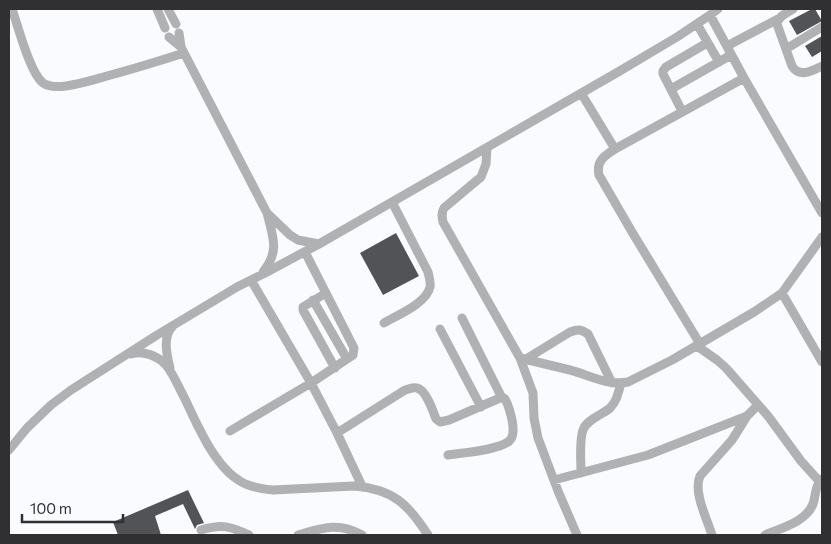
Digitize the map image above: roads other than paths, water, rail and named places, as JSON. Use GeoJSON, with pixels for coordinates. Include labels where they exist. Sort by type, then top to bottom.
{"type":"FeatureCollection","features":[{"type":"Feature","properties":{"kind":"street"},"geometry":{"type":"LineString","coordinates":[[12,9],[31,64],[43,83],[48,85],[64,86],[79,84],[133,69],[183,50]]}},
{"type":"Feature","properties":{"kind":"street"},"geometry":{"type":"LineString","coordinates":[[157,9],[167,32],[183,50]]}},
{"type":"Feature","properties":{"kind":"street"},"geometry":{"type":"LineString","coordinates":[[168,9],[177,28],[183,50],[267,212],[273,236],[274,253],[260,276]]}},
{"type":"Feature","properties":{"kind":"street"},"geometry":{"type":"LineString","coordinates":[[9,450],[27,428],[51,405],[71,390],[178,322],[237,287],[319,244],[581,94],[697,24],[718,9]]}},
{"type":"Feature","properties":{"kind":"street"},"geometry":{"type":"LineString","coordinates":[[671,89],[719,62],[729,51],[793,9]]}},
{"type":"Feature","properties":{"kind":"street"},"geometry":{"type":"LineString","coordinates":[[710,15],[822,213]]}},
{"type":"Feature","properties":{"kind":"street"},"geometry":{"type":"LineString","coordinates":[[778,19],[777,24],[795,71],[811,72],[822,66]]}},
{"type":"Feature","properties":{"kind":"street"},"geometry":{"type":"LineString","coordinates":[[697,24],[719,62]]}},
{"type":"Feature","properties":{"kind":"street"},"geometry":{"type":"LineString","coordinates":[[786,49],[822,27]]}},
{"type":"Feature","properties":{"kind":"street"},"geometry":{"type":"LineString","coordinates":[[682,111],[663,71],[666,67],[707,42]]}},
{"type":"Feature","properties":{"kind":"street"},"geometry":{"type":"LineString","coordinates":[[744,78],[615,148],[598,163],[598,168],[599,175],[699,345],[726,368],[768,416],[801,461],[821,480],[809,511],[805,515],[796,522],[765,535]]}},
{"type":"Feature","properties":{"kind":"street"},"geometry":{"type":"LineString","coordinates":[[581,94],[615,148]]}},
{"type":"Feature","properties":{"kind":"street"},"geometry":{"type":"LineString","coordinates":[[487,148],[484,172],[481,177],[444,208],[442,212],[443,222],[523,359],[533,393],[534,418],[538,438],[577,535]]}},
{"type":"Feature","properties":{"kind":"street"},"geometry":{"type":"LineString","coordinates":[[384,323],[417,304],[430,288],[428,272],[392,202]]}},
{"type":"Feature","properties":{"kind":"street"},"geometry":{"type":"LineString","coordinates":[[267,212],[290,235],[298,240],[319,244]]}},
{"type":"Feature","properties":{"kind":"street"},"geometry":{"type":"LineString","coordinates":[[523,359],[617,383],[636,379],[699,345],[754,312],[782,292],[822,237]]}},
{"type":"Feature","properties":{"kind":"street"},"geometry":{"type":"LineString","coordinates":[[230,431],[311,383],[353,355],[354,348],[304,252]]}},
{"type":"Feature","properties":{"kind":"street"},"geometry":{"type":"LineString","coordinates":[[250,280],[311,383],[362,486]]}},
{"type":"Feature","properties":{"kind":"street"},"geometry":{"type":"LineString","coordinates":[[782,292],[822,362]]}},
{"type":"Feature","properties":{"kind":"street"},"geometry":{"type":"LineString","coordinates":[[326,293],[303,307],[303,310],[335,368]]}},
{"type":"Feature","properties":{"kind":"street"},"geometry":{"type":"LineString","coordinates":[[313,300],[347,359]]}},
{"type":"Feature","properties":{"kind":"street"},"geometry":{"type":"LineString","coordinates":[[448,455],[481,451],[502,445],[511,440],[512,436],[512,422],[508,403],[502,398],[462,318]]}},
{"type":"Feature","properties":{"kind":"street"},"geometry":{"type":"LineString","coordinates":[[178,322],[170,328],[167,336],[167,354],[172,373],[214,455],[236,479],[260,489],[362,486],[378,490],[393,496],[404,504],[428,535]]}},
{"type":"Feature","properties":{"kind":"street"},"geometry":{"type":"LineString","coordinates":[[440,329],[481,407]]}},
{"type":"Feature","properties":{"kind":"street"},"geometry":{"type":"LineString","coordinates":[[523,359],[570,332],[582,330],[588,334],[617,383],[615,401],[583,428],[581,473]]}},
{"type":"Feature","properties":{"kind":"street"},"geometry":{"type":"LineString","coordinates":[[123,358],[136,353],[155,356],[172,373]]}},
{"type":"Feature","properties":{"kind":"street"},"geometry":{"type":"LineString","coordinates":[[337,433],[411,388],[423,391],[436,419],[440,422],[502,398]]}},
{"type":"Feature","properties":{"kind":"street"},"geometry":{"type":"LineString","coordinates":[[712,535],[699,495],[698,480],[732,440],[747,416],[758,405]]}},
{"type":"Feature","properties":{"kind":"street"},"geometry":{"type":"LineString","coordinates":[[554,480],[648,455],[747,416]]}},
{"type":"Feature","properties":{"kind":"street"},"geometry":{"type":"LineString","coordinates":[[201,530],[215,526],[224,526],[249,535]]}},
{"type":"Feature","properties":{"kind":"street"},"geometry":{"type":"LineString","coordinates":[[298,535],[336,527],[344,527],[362,535]]}}]}
